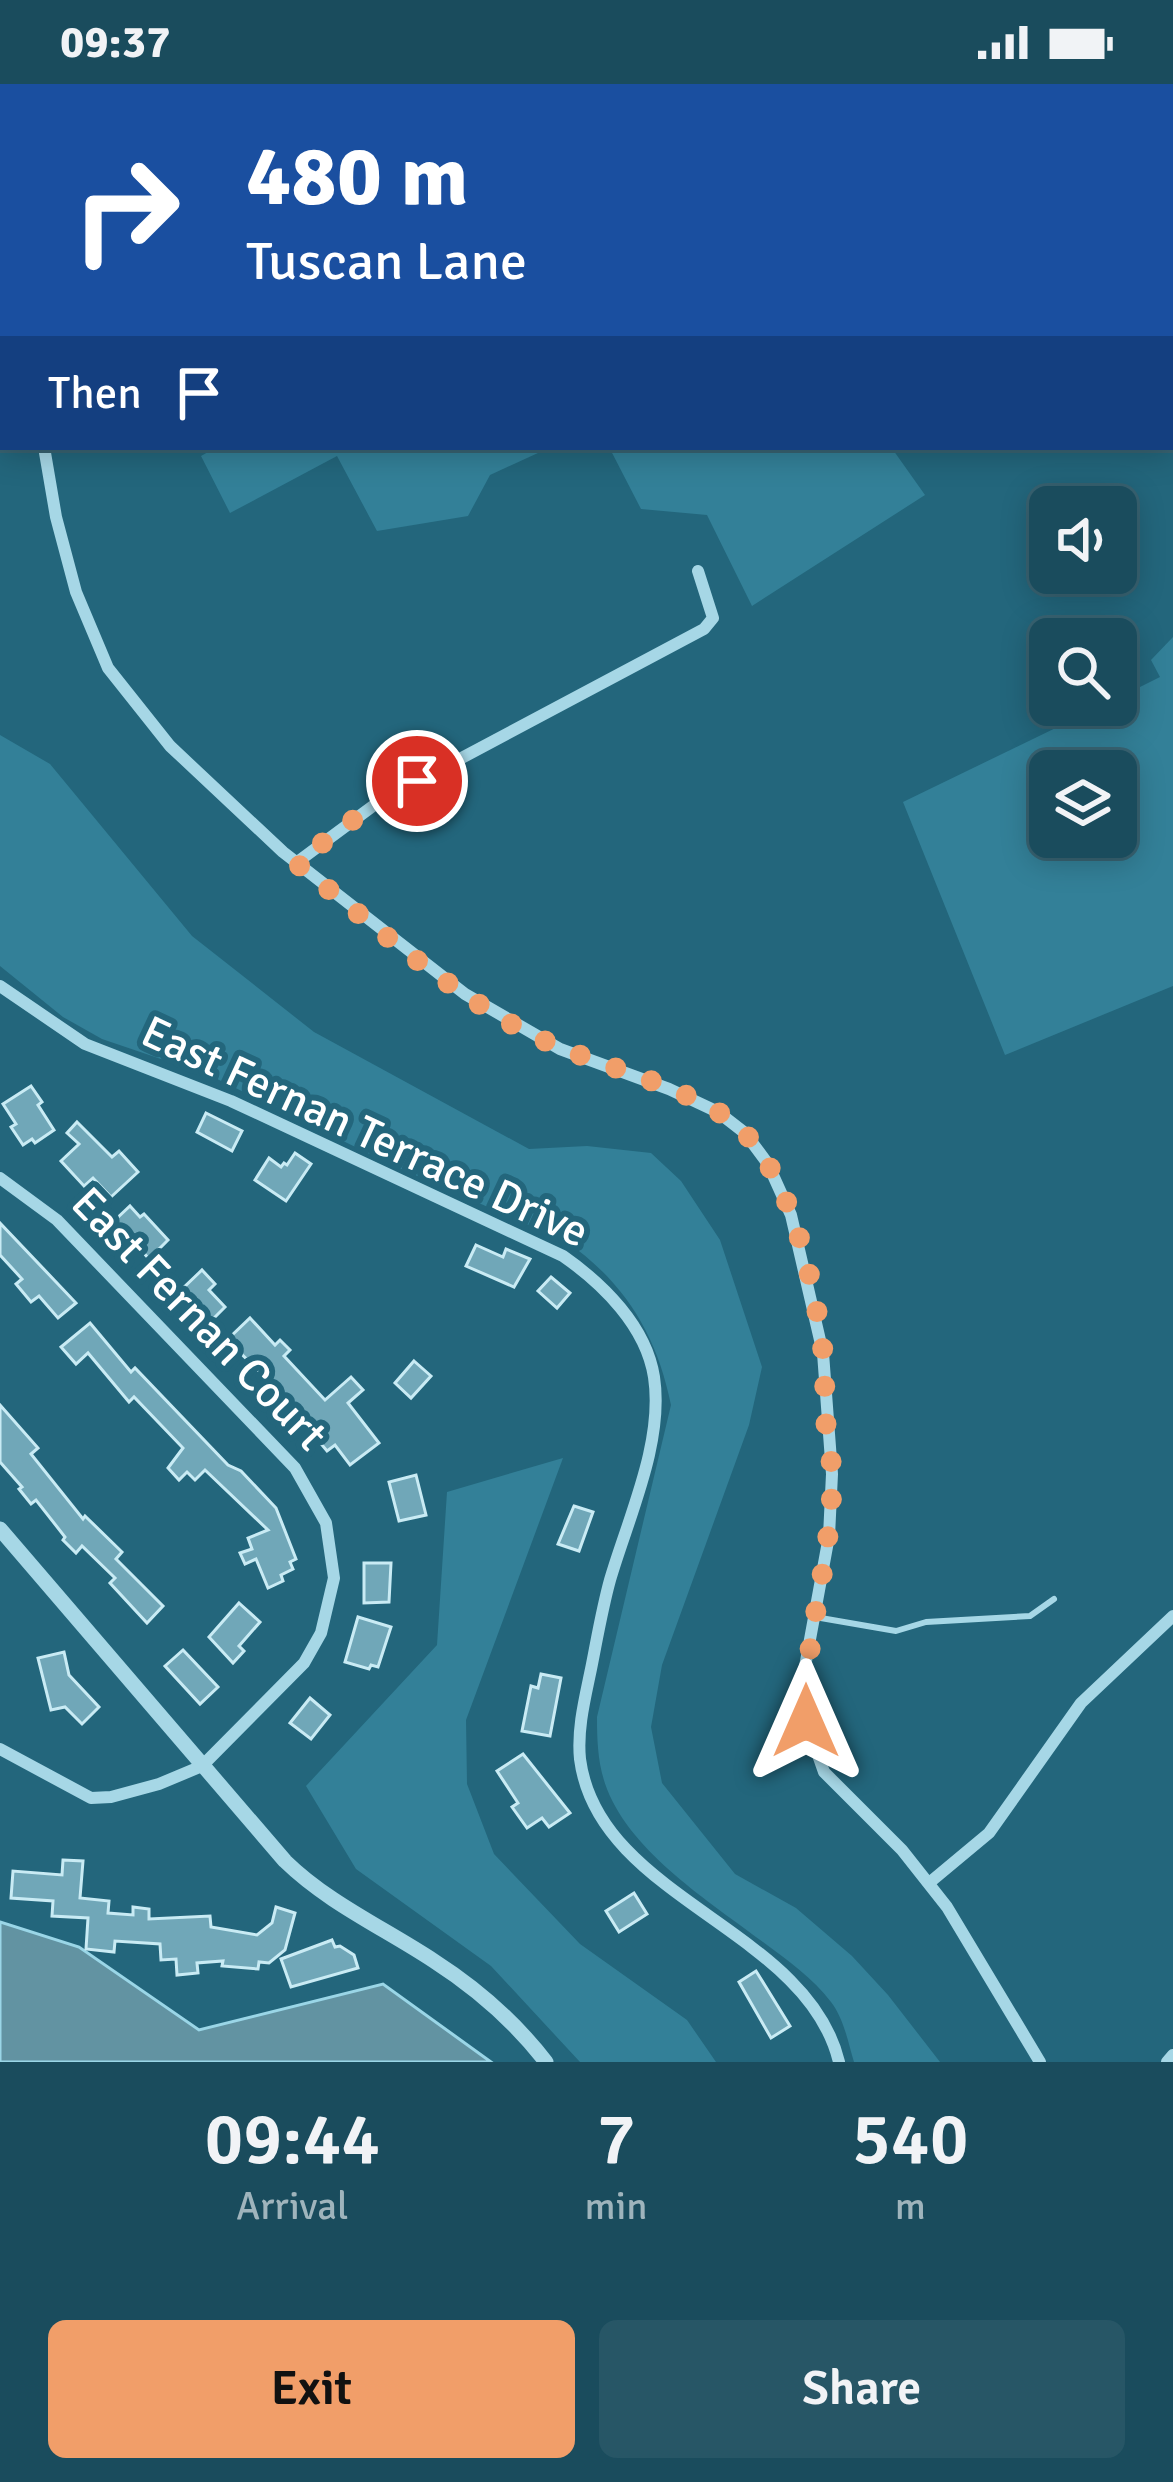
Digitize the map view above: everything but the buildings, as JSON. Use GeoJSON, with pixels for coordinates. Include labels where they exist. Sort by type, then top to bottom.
{"type":"FeatureCollection","features":[{"type":"Feature","properties":{"kind":"street"},"geometry":{"type":"LineString","coordinates":[[45,450],[76,592],[107,668],[170,746],[296,863],[465,994],[560,1049],[718,1112],[759,1149],[790,1215],[824,1353],[832,1474],[829,1536],[804,1672],[806,1721],[824,1772],[929,1882],[1040,2062]]}},
{"type":"Feature","properties":{"kind":"street"},"geometry":{"type":"LineString","coordinates":[[296,863],[377,802],[704,628],[713,617],[698,571]]}},
{"type":"Feature","properties":{"kind":"street","name":"East Fernan Terrace Drive"},"geometry":{"type":"LineString","coordinates":[[0,986],[86,1044],[231,1101],[563,1256],[589,1274],[619,1308],[649,1356],[655,1398],[641,1478],[600,1621],[582,1711],[581,1766],[600,1812],[620,1840],[682,1899],[748,1944],[792,1982],[823,2020],[839,2062]]}},
{"type":"Feature","properties":{"kind":"street","name":"East Fernan Court"},"geometry":{"type":"LineString","coordinates":[[0,1178],[69,1231],[264,1436],[308,1486],[326,1523],[334,1578],[321,1633],[292,1677],[202,1766]]}},
{"type":"Feature","properties":{"kind":"street"},"geometry":{"type":"LineString","coordinates":[[0,1529],[303,1878],[466,1982],[546,2062]]}},
{"type":"Feature","properties":{"kind":"street"},"geometry":{"type":"LineString","coordinates":[[929,1882],[989,1833],[1081,1702],[1173,1616]]}},
{"type":"Feature","properties":{"kind":"street"},"geometry":{"type":"LineString","coordinates":[[0,1749],[92,1798],[159,1784],[202,1766]]}},
{"type":"Feature","properties":{"kind":"lane"},"geometry":{"type":"LineString","coordinates":[[812,1617],[896,1631],[926,1622],[1030,1616],[1054,1599]]}},
{"type":"Feature","properties":{"kind":"shaded area"},"geometry":{"type":"Polygon","coordinates":[[[212,450],[544,450],[490,475],[468,516],[377,531],[337,456],[230,513],[201,456],[212,450]]]}},
{"type":"Feature","properties":{"kind":"shaded area"},"geometry":{"type":"Polygon","coordinates":[[[611,450],[893,450],[925,495],[752,606],[707,515],[641,509],[611,450]]]}},
{"type":"Feature","properties":{"kind":"shaded area"},"geometry":{"type":"Polygon","coordinates":[[[1173,637],[1173,986],[1005,1055],[903,802],[1060,726],[1137,726],[1137,688],[1160,677],[1151,660],[1173,637]]]}},
{"type":"Feature","properties":{"kind":"shaded area"},"geometry":{"type":"Polygon","coordinates":[[[0,735],[50,764],[192,936],[314,1032],[529,1149],[587,1146],[651,1153],[681,1181],[720,1240],[762,1367],[749,1425],[662,1665],[651,1727],[662,1783],[735,1874],[796,1908],[852,1956],[940,2062],[854,2062],[839,2016],[824,1993],[653,1855],[607,1789],[597,1717],[671,1405],[647,1333],[622,1293],[567,1242],[388,1163],[211,1076],[102,1039],[63,1017],[0,966],[0,735]]]}},
{"type":"Feature","properties":{"kind":"shaded area"},"geometry":{"type":"Polygon","coordinates":[[[563,1458],[466,1720],[467,1784],[494,1854],[580,1944],[687,2020],[716,2062],[580,2062],[491,1966],[356,1869],[306,1786],[437,1645],[447,1492],[563,1458]]]}},
{"type":"Feature","properties":{"kind":"shaded area"},"geometry":{"type":"Polygon","coordinates":[[[0,1922],[79,1947],[199,2030],[383,1984],[491,2062],[0,2062],[0,1922]]]}},
{"type":"Feature","properties":{"kind":"route"},"geometry":{"type":"LineString","coordinates":[[417,781],[377,802],[296,863],[465,994],[512,1024],[560,1049],[718,1112],[745,1132],[779,1185],[824,1353],[832,1474],[829,1536],[804,1672],[806,1721]]}}]}
